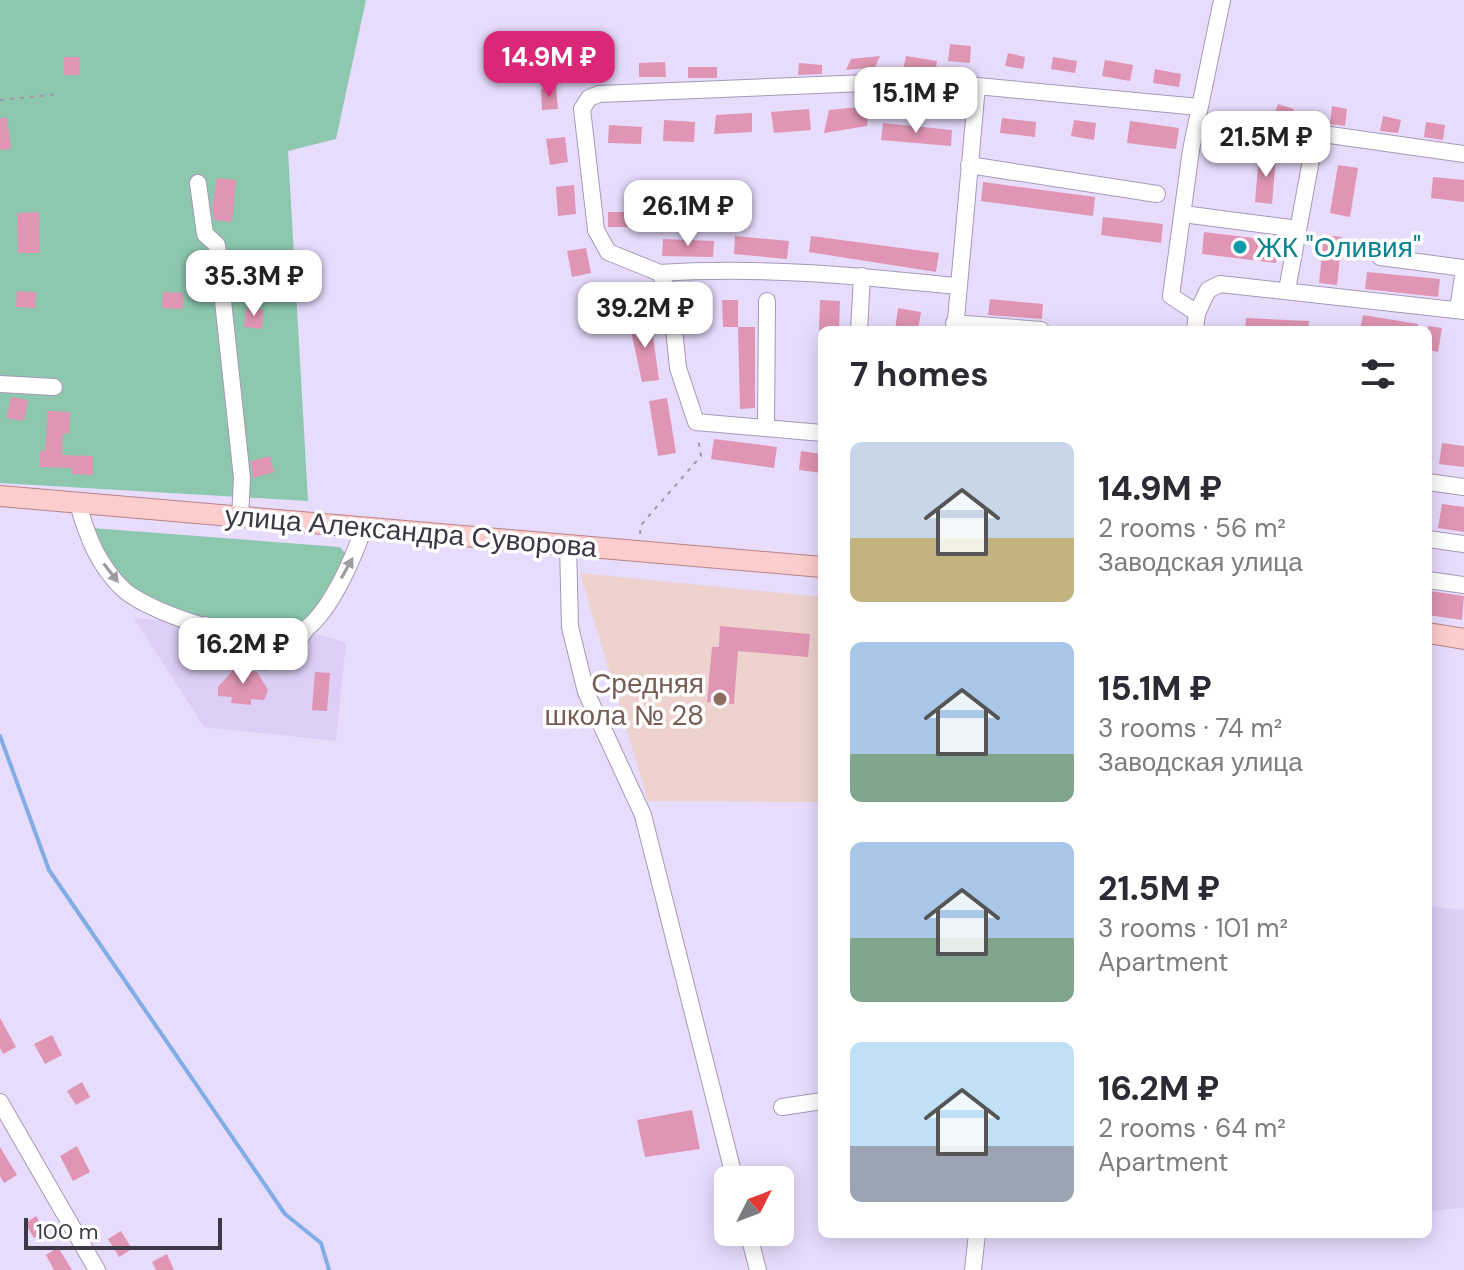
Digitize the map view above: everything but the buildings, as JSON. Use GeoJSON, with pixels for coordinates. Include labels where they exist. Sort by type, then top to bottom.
{"type":"FeatureCollection","features":[{"type":"Feature","properties":{"kind":"main road","name":"улица Александра Суворова"},"geometry":{"type":"LineString","coordinates":[[0,496],[818,567]]}},
{"type":"Feature","properties":{"kind":"main road"},"geometry":{"type":"LineString","coordinates":[[1432,634],[1464,639]]}},
{"type":"Feature","properties":{"kind":"street"},"geometry":{"type":"LineString","coordinates":[[1222,0],[1199,107],[1171,296],[1196,321],[1208,290],[1220,284],[1461,310],[1464,269],[1380,257]]}},
{"type":"Feature","properties":{"kind":"street"},"geometry":{"type":"LineString","coordinates":[[956,286],[735,268],[660,273],[608,252],[596,230],[582,109],[589,98],[599,94],[890,82],[977,86],[1199,107]]}},
{"type":"Feature","properties":{"kind":"street"},"geometry":{"type":"LineString","coordinates":[[954,326],[977,86]]}},
{"type":"Feature","properties":{"kind":"street"},"geometry":{"type":"LineString","coordinates":[[1287,290],[1316,133],[1464,154]]}},
{"type":"Feature","properties":{"kind":"street"},"geometry":{"type":"LineString","coordinates":[[969,165],[1157,194]]}},
{"type":"Feature","properties":{"kind":"street"},"geometry":{"type":"LineString","coordinates":[[198,183],[205,234],[217,245],[242,478],[240,518]]}},
{"type":"Feature","properties":{"kind":"street"},"geometry":{"type":"LineString","coordinates":[[1183,214],[1298,229]]}},
{"type":"Feature","properties":{"kind":"street"},"geometry":{"type":"LineString","coordinates":[[660,273],[671,300],[678,368],[696,422],[818,433]]}},
{"type":"Feature","properties":{"kind":"street"},"geometry":{"type":"LineString","coordinates":[[859,326],[862,276]]}},
{"type":"Feature","properties":{"kind":"street"},"geometry":{"type":"LineString","coordinates":[[766,428],[767,301]]}},
{"type":"Feature","properties":{"kind":"street"},"geometry":{"type":"LineString","coordinates":[[0,384],[54,387]]}},
{"type":"Feature","properties":{"kind":"street"},"geometry":{"type":"LineString","coordinates":[[1432,483],[1464,487]]}},
{"type":"Feature","properties":{"kind":"street"},"geometry":{"type":"LineString","coordinates":[[78,504],[90,547],[122,588],[141,603],[205,625],[275,638],[306,629]]}},
{"type":"Feature","properties":{"kind":"street"},"geometry":{"type":"LineString","coordinates":[[255,661],[271,663],[292,651],[333,594],[357,550],[364,527]]}},
{"type":"Feature","properties":{"kind":"street"},"geometry":{"type":"LineString","coordinates":[[1432,540],[1464,544]]}},
{"type":"Feature","properties":{"kind":"street"},"geometry":{"type":"LineString","coordinates":[[568,544],[570,627],[586,692],[643,815],[731,1166]]}},
{"type":"Feature","properties":{"kind":"street"},"geometry":{"type":"LineString","coordinates":[[1432,581],[1464,585]]}},
{"type":"Feature","properties":{"kind":"street"},"geometry":{"type":"LineString","coordinates":[[205,625],[229,657],[235,658]]}},
{"type":"Feature","properties":{"kind":"street"},"geometry":{"type":"LineString","coordinates":[[0,1102],[97,1270]]}},
{"type":"Feature","properties":{"kind":"street"},"geometry":{"type":"LineString","coordinates":[[782,1107],[818,1102]]}},
{"type":"Feature","properties":{"kind":"street"},"geometry":{"type":"LineString","coordinates":[[973,1270],[977,1238]]}},
{"type":"Feature","properties":{"kind":"street"},"geometry":{"type":"LineString","coordinates":[[752,1246],[758,1270]]}},
{"type":"Feature","properties":{"kind":"path"},"geometry":{"type":"LineString","coordinates":[[0,100],[59,94]]}},
{"type":"Feature","properties":{"kind":"path"},"geometry":{"type":"LineString","coordinates":[[639,550],[641,525],[701,456],[696,422]]}},
{"type":"Feature","properties":{"kind":"shaded area","name":"Средняя школа № 28"},"geometry":{"type":"Polygon","coordinates":[[[580,573],[818,597],[818,802],[648,801],[580,573]]]}},
{"type":"Feature","properties":{"kind":"shaded area"},"geometry":{"type":"Polygon","coordinates":[[[134,618],[314,633],[346,643],[336,741],[204,727],[134,618]]]}},
{"type":"Feature","properties":{"kind":"shaded area"},"geometry":{"type":"Polygon","coordinates":[[[1432,906],[1464,910],[1464,1208],[1432,1211],[1432,906]]]}},
{"type":"Feature","properties":{"kind":"green space"},"geometry":{"type":"Polygon","coordinates":[[[0,0],[366,0],[336,139],[288,151],[308,501],[0,483],[0,0]]]}},
{"type":"Feature","properties":{"kind":"green space"},"geometry":{"type":"Polygon","coordinates":[[[92,528],[340,547],[347,555],[343,567],[310,617],[289,627],[136,609],[111,577],[92,528]]]}},
{"type":"Feature","properties":{"kind":"waterway"},"geometry":{"type":"LineString","coordinates":[[0,736],[49,870],[285,1214],[321,1243],[329,1270]]}},
{"type":"Feature","properties":{"kind":"place","name":"ЖК \"Оливия\""},"geometry":{"type":"Point","coordinates":[1240,247]}},
{"type":"Feature","properties":{"kind":"place","name":"Средняя школа № 28"},"geometry":{"type":"Point","coordinates":[720,699]}}]}
